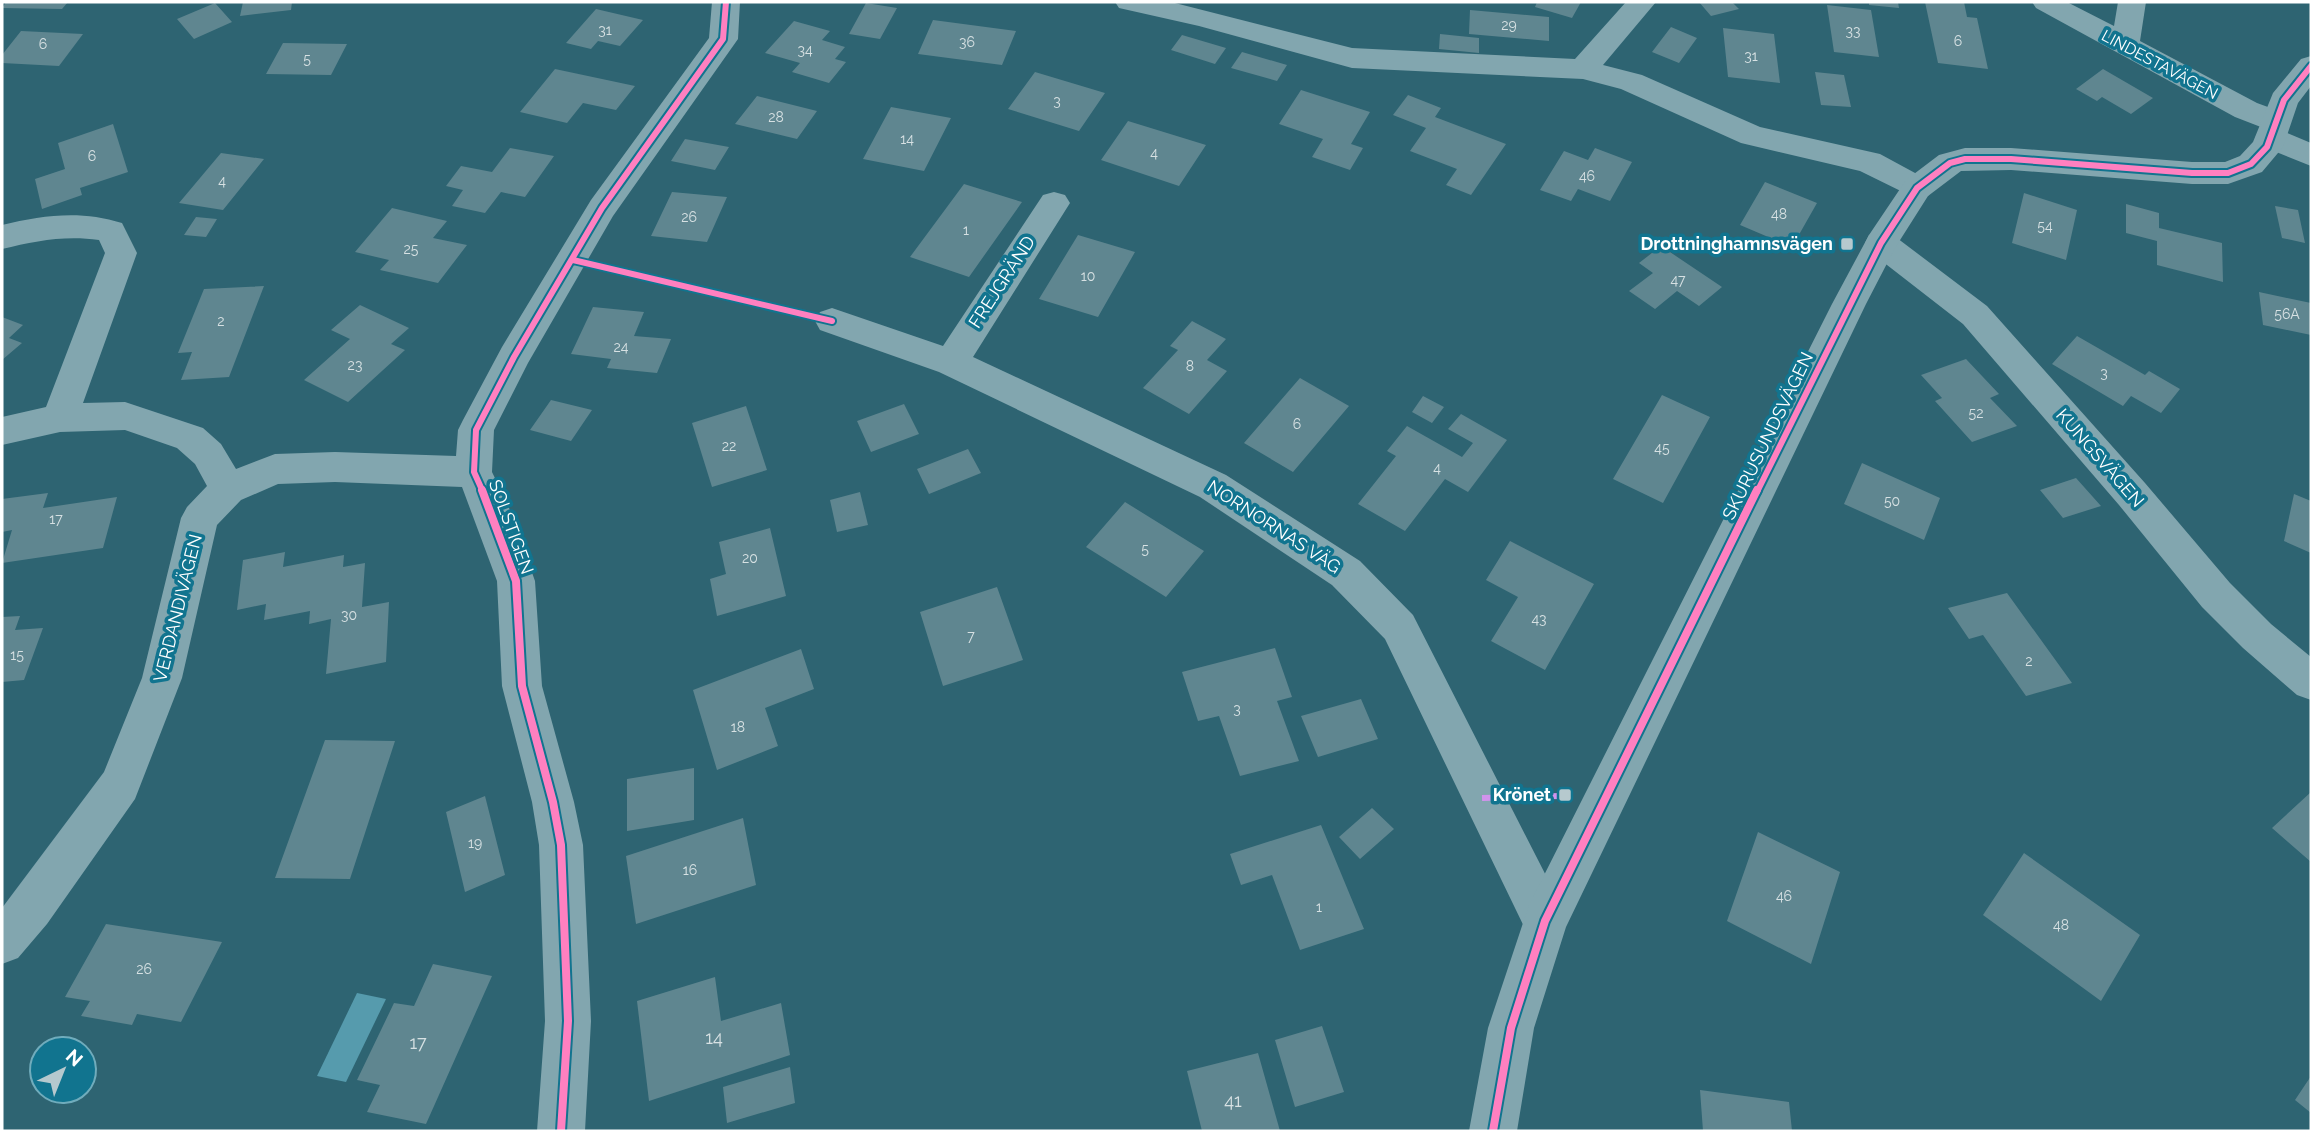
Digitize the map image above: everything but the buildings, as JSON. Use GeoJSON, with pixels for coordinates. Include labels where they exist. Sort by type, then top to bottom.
{"type":"FeatureCollection","features":[{"type":"Feature","properties":{"kind":"street","name":"SOLSTIGEN"},"geometry":{"type":"LineString","coordinates":[[561,1131],[568,1021],[561,845],[553,803],[522,686],[516,581],[489,505],[474,472],[476,430],[514,357],[602,208],[723,39],[726,2]]}},
{"type":"Feature","properties":{"kind":"street"},"geometry":{"type":"LineString","coordinates":[[1129,2],[1200,17],[1352,58],[1583,69],[1631,82],[1752,136],[1869,162],[1917,188]]}},
{"type":"Feature","properties":{"kind":"street"},"geometry":{"type":"LineString","coordinates":[[1583,69],[1642,2]]}},
{"type":"Feature","properties":{"kind":"street","name":"LINDESTAVÄGEN"},"geometry":{"type":"LineString","coordinates":[[2046,2],[2246,110],[2273,129]]}},
{"type":"Feature","properties":{"kind":"street"},"geometry":{"type":"LineString","coordinates":[[2125,46],[2132,2]]}},
{"type":"Feature","properties":{"kind":"street","name":"SKURUSUNDSVÄGEN"},"geometry":{"type":"LineString","coordinates":[[1493,1131],[1511,1028],[1545,921],[1881,243],[1917,188],[1939,169],[1965,159],[2011,159],[2192,173],[2228,173],[2251,164],[2267,147],[2284,100],[2311,66]]}},
{"type":"Feature","properties":{"kind":"street"},"geometry":{"type":"LineString","coordinates":[[2273,129],[2311,155]]}},
{"type":"Feature","properties":{"kind":"street","name":"FREJGRÄND"},"geometry":{"type":"LineString","coordinates":[[951,362],[1054,203]]}},
{"type":"Feature","properties":{"kind":"street"},"geometry":{"type":"LineString","coordinates":[[2,237],[50,226],[83,224],[111,231],[121,253],[60,418]]}},
{"type":"Feature","properties":{"kind":"street","name":"KUNGSVÄGEN"},"geometry":{"type":"LineString","coordinates":[[1881,243],[1975,315],[2132,494],[2216,595],[2257,636],[2311,682]]}},
{"type":"Feature","properties":{"kind":"street","name":"NORNORNAS VÄG"},"geometry":{"type":"LineString","coordinates":[[832,321],[951,362],[1213,486],[1346,573],[1399,627],[1545,921]]}},
{"type":"Feature","properties":{"kind":"street"},"geometry":{"type":"LineString","coordinates":[[2,431],[60,418],[125,416],[190,438],[208,454],[228,489]]}},
{"type":"Feature","properties":{"kind":"street","name":"VERDANDIVÄGEN"},"geometry":{"type":"LineString","coordinates":[[2,943],[32,908],[120,785],[162,678],[200,518],[228,489],[275,469],[335,467],[474,472]]}},
{"type":"Feature","properties":{"kind":"water"},"geometry":{"type":"Polygon","coordinates":[[[357,993],[386,999],[346,1082],[317,1076],[357,993]]]}},
{"type":"Feature","properties":{"kind":"marked path"},"geometry":{"type":"LineString","coordinates":[[1482,798],[1562,796]]}},
{"type":"Feature","properties":{"kind":"cycle path"},"geometry":{"type":"LineString","coordinates":[[561,1131],[568,1021],[561,845],[553,802],[522,686],[516,581],[489,505],[474,472],[476,430],[514,357],[602,208],[723,39],[726,2]]}},
{"type":"Feature","properties":{"kind":"cycle path"},"geometry":{"type":"LineString","coordinates":[[1493,1131],[1511,1028],[1545,921],[1849,304],[1881,243],[1917,188],[1950,163],[1965,159],[2011,159],[2192,173],[2228,173],[2251,164],[2267,147],[2284,100],[2311,66]]}},
{"type":"Feature","properties":{"kind":"cycle path"},"geometry":{"type":"LineString","coordinates":[[573,260],[832,321]]}},
{"type":"Feature","properties":{"kind":"place","name":"Drottninghamnsvägen"},"geometry":{"type":"Point","coordinates":[1847,244]}},
{"type":"Feature","properties":{"kind":"place","name":"Krönet"},"geometry":{"type":"Point","coordinates":[1565,795]}}]}
